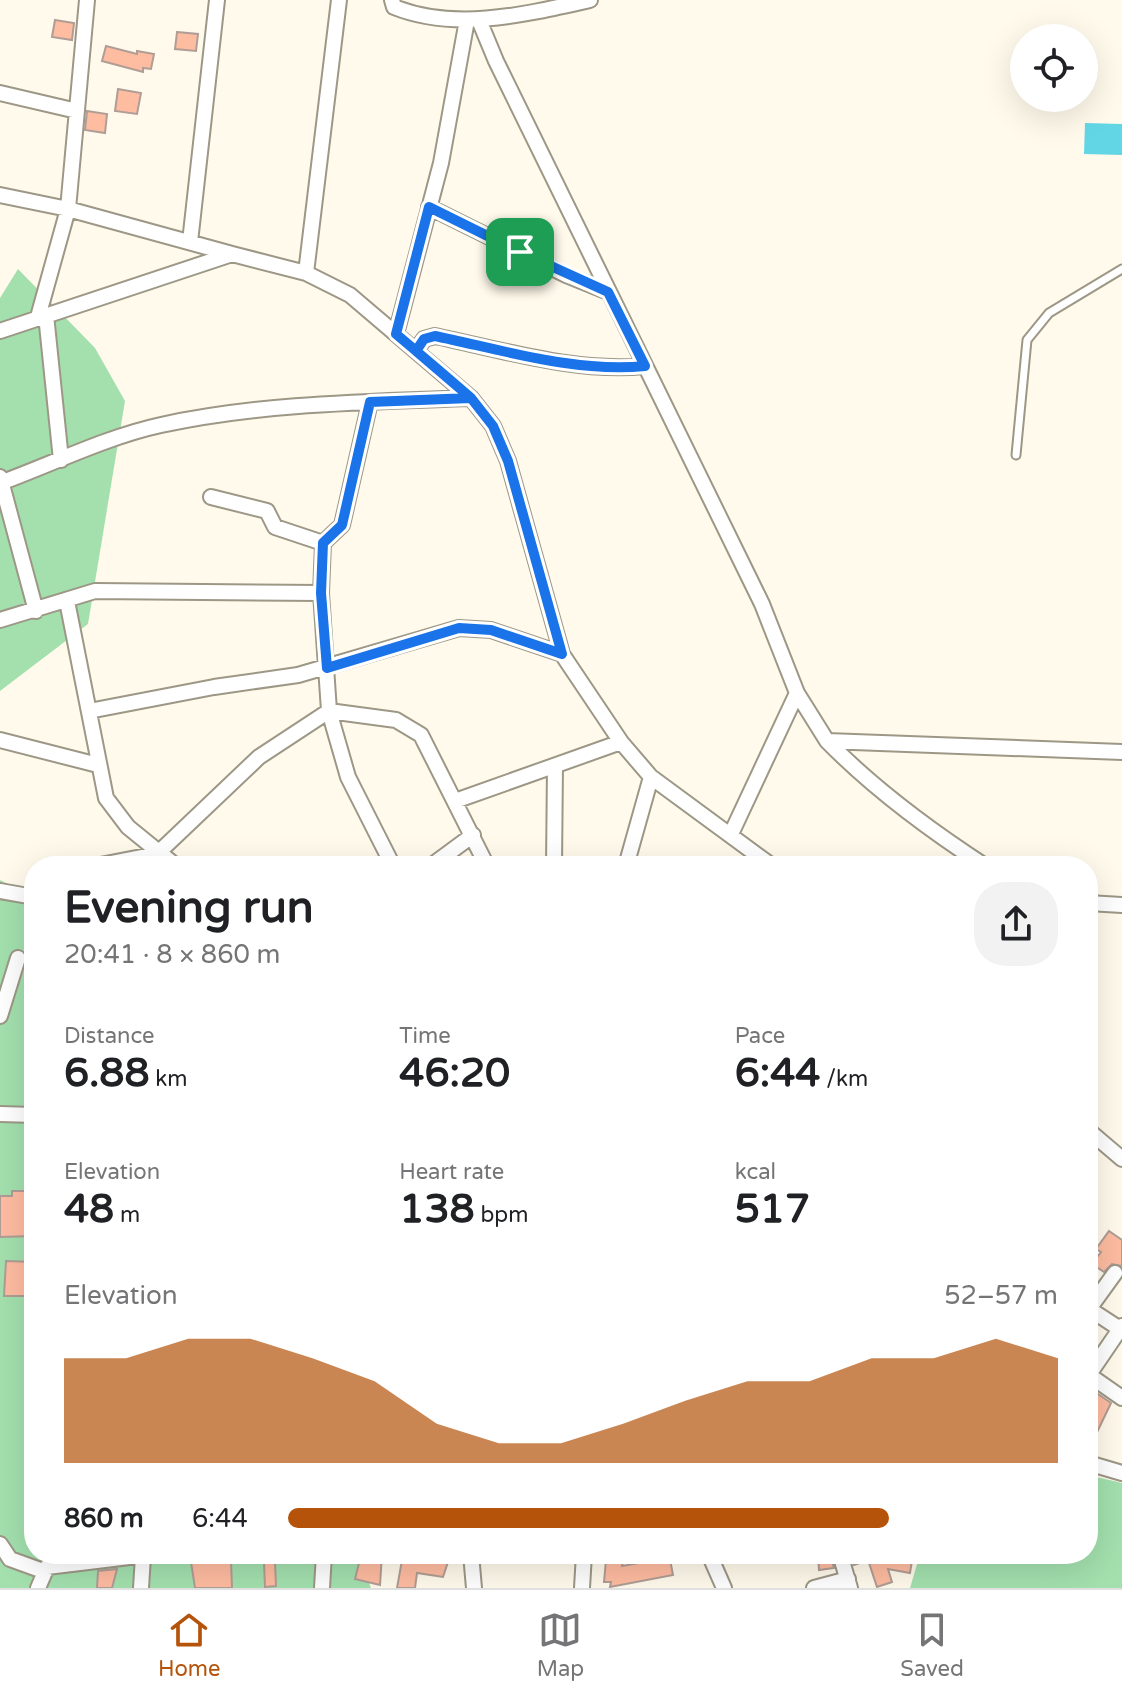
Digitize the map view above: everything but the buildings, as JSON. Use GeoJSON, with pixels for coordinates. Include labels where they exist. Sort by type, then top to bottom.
{"type":"FeatureCollection","features":[{"type":"Feature","properties":{"kind":"street"},"geometry":{"type":"LineString","coordinates":[[61,460],[42,316],[68,209],[87,0]]}},
{"type":"Feature","properties":{"kind":"street"},"geometry":{"type":"LineString","coordinates":[[190,242],[217,0]]}},
{"type":"Feature","properties":{"kind":"street"},"geometry":{"type":"LineString","coordinates":[[306,273],[339,0]]}},
{"type":"Feature","properties":{"kind":"street"},"geometry":{"type":"LineString","coordinates":[[392,0],[394,7],[405,12],[473,20],[533,6],[590,0]]}},
{"type":"Feature","properties":{"kind":"street"},"geometry":{"type":"LineString","coordinates":[[396,334],[473,20]]}},
{"type":"Feature","properties":{"kind":"street"},"geometry":{"type":"LineString","coordinates":[[473,20],[762,604],[797,693],[827,741],[862,777],[910,815],[970,856]]}},
{"type":"Feature","properties":{"kind":"street"},"geometry":{"type":"LineString","coordinates":[[0,93],[77,111]]}},
{"type":"Feature","properties":{"kind":"street"},"geometry":{"type":"LineString","coordinates":[[0,195],[68,209],[306,273],[350,295],[471,398],[493,426],[508,461],[562,654],[621,742],[651,777],[759,856]]}},
{"type":"Feature","properties":{"kind":"street"},"geometry":{"type":"LineString","coordinates":[[429,207],[566,275],[608,292]]}},
{"type":"Feature","properties":{"kind":"street"},"geometry":{"type":"LineString","coordinates":[[0,331],[232,254]]}},
{"type":"Feature","properties":{"kind":"street"},"geometry":{"type":"LineString","coordinates":[[416,351],[424,339],[435,336],[570,362],[626,368],[645,366]]}},
{"type":"Feature","properties":{"kind":"street"},"geometry":{"type":"LineString","coordinates":[[36,611],[1,481],[158,426],[226,414],[370,402],[471,398]]}},
{"type":"Feature","properties":{"kind":"street"},"geometry":{"type":"LineString","coordinates":[[370,402],[342,525],[323,543],[321,593],[329,711],[348,777],[388,856]]}},
{"type":"Feature","properties":{"kind":"street"},"geometry":{"type":"LineString","coordinates":[[211,497],[267,511],[275,527],[323,543]]}},
{"type":"Feature","properties":{"kind":"street"},"geometry":{"type":"LineString","coordinates":[[0,620],[95,591],[321,593]]}},
{"type":"Feature","properties":{"kind":"street"},"geometry":{"type":"LineString","coordinates":[[67,601],[106,798],[113,812],[160,856]]}},
{"type":"Feature","properties":{"kind":"street"},"geometry":{"type":"LineString","coordinates":[[89,711],[327,668],[467,627],[491,630],[562,654]]}},
{"type":"Feature","properties":{"kind":"street"},"geometry":{"type":"LineString","coordinates":[[731,834],[797,693]]}},
{"type":"Feature","properties":{"kind":"street"},"geometry":{"type":"LineString","coordinates":[[147,856],[157,854],[259,757],[329,711],[396,720],[421,735],[482,856]]}},
{"type":"Feature","properties":{"kind":"street"},"geometry":{"type":"LineString","coordinates":[[0,740],[98,765]]}},
{"type":"Feature","properties":{"kind":"street"},"geometry":{"type":"LineString","coordinates":[[827,741],[1122,752]]}},
{"type":"Feature","properties":{"kind":"street"},"geometry":{"type":"LineString","coordinates":[[455,801],[621,742]]}},
{"type":"Feature","properties":{"kind":"street"},"geometry":{"type":"LineString","coordinates":[[554,856],[555,766]]}},
{"type":"Feature","properties":{"kind":"street"},"geometry":{"type":"LineString","coordinates":[[629,856],[651,777]]}},
{"type":"Feature","properties":{"kind":"street"},"geometry":{"type":"LineString","coordinates":[[445,856],[473,835]]}},
{"type":"Feature","properties":{"kind":"street"},"geometry":{"type":"LineString","coordinates":[[0,891],[24,895]]}},
{"type":"Feature","properties":{"kind":"street"},"geometry":{"type":"LineString","coordinates":[[1098,904],[1122,905]]}},
{"type":"Feature","properties":{"kind":"street"},"geometry":{"type":"LineString","coordinates":[[0,1016],[18,958]]}},
{"type":"Feature","properties":{"kind":"street"},"geometry":{"type":"LineString","coordinates":[[0,1114],[24,1115]]}},
{"type":"Feature","properties":{"kind":"street"},"geometry":{"type":"LineString","coordinates":[[1098,1139],[1122,1159]]}},
{"type":"Feature","properties":{"kind":"street"},"geometry":{"type":"LineString","coordinates":[[1098,1296],[1115,1273]]}},
{"type":"Feature","properties":{"kind":"street"},"geometry":{"type":"LineString","coordinates":[[1098,1313],[1121,1327],[1098,1360]]}},
{"type":"Feature","properties":{"kind":"street"},"geometry":{"type":"LineString","coordinates":[[1098,1382],[1122,1398]]}},
{"type":"Feature","properties":{"kind":"street"},"geometry":{"type":"LineString","coordinates":[[1098,1466],[1122,1473]]}},
{"type":"Feature","properties":{"kind":"street"},"geometry":{"type":"LineString","coordinates":[[0,1544],[10,1559],[43,1571]]}},
{"type":"Feature","properties":{"kind":"street"},"geometry":{"type":"LineString","coordinates":[[38,1588],[47,1567],[63,1564]]}},
{"type":"Feature","properties":{"kind":"street"},"geometry":{"type":"LineString","coordinates":[[141,1588],[146,1564]]}},
{"type":"Feature","properties":{"kind":"street"},"geometry":{"type":"LineString","coordinates":[[322,1588],[323,1564]]}},
{"type":"Feature","properties":{"kind":"street"},"geometry":{"type":"LineString","coordinates":[[472,1564],[474,1588]]}},
{"type":"Feature","properties":{"kind":"street"},"geometry":{"type":"LineString","coordinates":[[582,1588],[583,1564]]}},
{"type":"Feature","properties":{"kind":"street"},"geometry":{"type":"LineString","coordinates":[[713,1564],[724,1588]]}},
{"type":"Feature","properties":{"kind":"street"},"geometry":{"type":"LineString","coordinates":[[814,1588],[849,1584],[843,1564]]}},
{"type":"Feature","properties":{"kind":"lane"},"geometry":{"type":"LineString","coordinates":[[1016,455],[1027,340],[1049,313],[1122,269]]}},
{"type":"Feature","properties":{"kind":"green space"},"geometry":{"type":"Polygon","coordinates":[[[18,269],[95,348],[125,401],[88,624],[0,691],[0,298],[18,269]]]}},
{"type":"Feature","properties":{"kind":"green space"},"geometry":{"type":"Polygon","coordinates":[[[0,880],[24,892],[24,1564],[361,1564],[371,1588],[0,1588],[0,880]]]}},
{"type":"Feature","properties":{"kind":"green space"},"geometry":{"type":"Polygon","coordinates":[[[1098,1477],[1122,1483],[1122,1588],[910,1588],[917,1564],[1098,1564],[1098,1477]]]}},
{"type":"Feature","properties":{"kind":"water"},"geometry":{"type":"Polygon","coordinates":[[[1085,123],[1122,124],[1122,155],[1084,154],[1085,123]]]}},
{"type":"Feature","properties":{"kind":"route"},"geometry":{"type":"LineString","coordinates":[[520,252],[429,207],[396,334],[471,398],[370,402],[342,525],[323,543],[321,554],[327,668],[459,628],[475,627],[562,654],[528,527],[508,461],[493,426],[471,398],[416,351],[424,339],[435,336],[570,362],[626,368],[645,366],[608,292],[520,252]]}}]}
